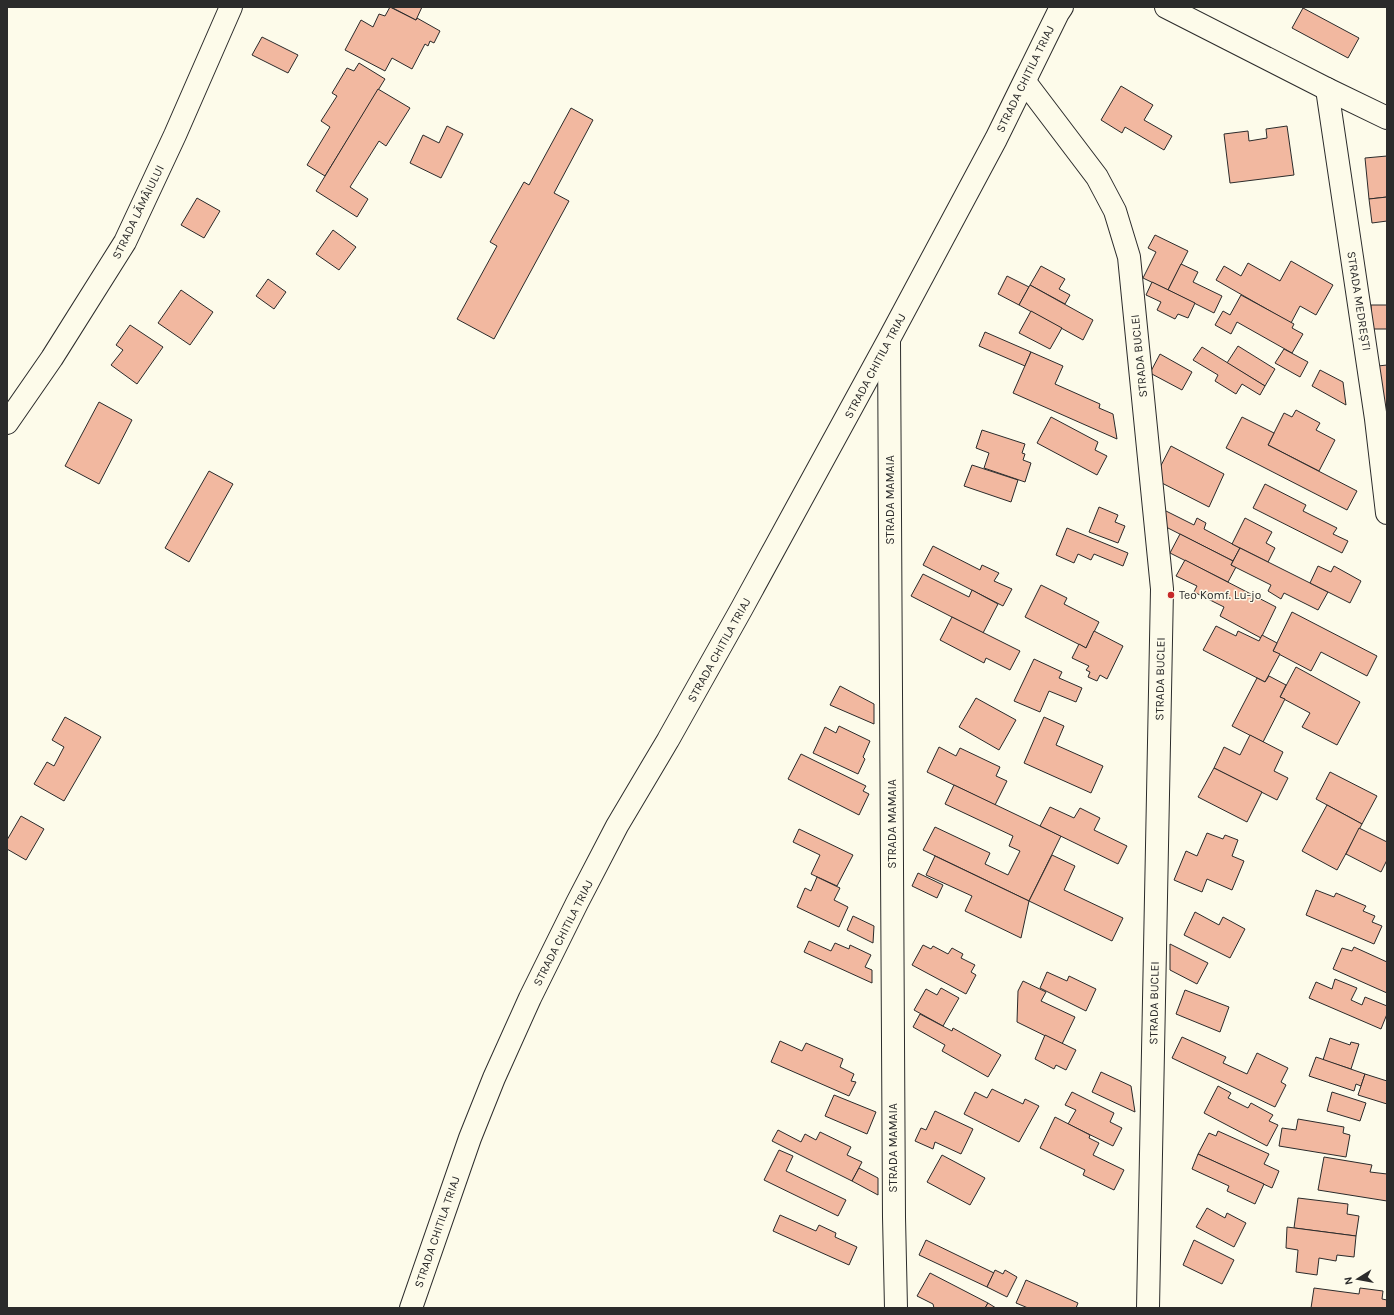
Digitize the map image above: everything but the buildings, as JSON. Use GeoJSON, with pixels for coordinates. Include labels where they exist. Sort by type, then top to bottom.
{"type":"FeatureCollection","features":[{"type":"Feature","properties":{"kind":"street","name":"STRADA LĂMÂIULUI"},"geometry":{"type":"LineString","coordinates":[[7,423],[52,358],[125,242],[175,135],[231,7]]}},
{"type":"Feature","properties":{"kind":"street","name":"STRADA CHITILA TRIAJ"},"geometry":{"type":"LineString","coordinates":[[411,1308],[470,1138],[494,1078],[530,998],[617,826],[668,740],[742,608],[889,339],[1025,82],[1062,7]]}},
{"type":"Feature","properties":{"kind":"street"},"geometry":{"type":"LineString","coordinates":[[1166,7],[1387,118]]}},
{"type":"Feature","properties":{"kind":"street","name":"STRADA BUCLEI"},"geometry":{"type":"LineString","coordinates":[[1025,82],[1097,177],[1115,211],[1130,264],[1162,589],[1148,1308]]}},
{"type":"Feature","properties":{"kind":"street","name":"STRADA MEDREȘTI"},"geometry":{"type":"LineString","coordinates":[[1327,89],[1376,419],[1387,513]]}},
{"type":"Feature","properties":{"kind":"street","name":"STRADA MAMAIA"},"geometry":{"type":"LineString","coordinates":[[889,339],[894,1209],[896,1308]]}},
{"type":"Feature","properties":{"kind":"place","name":"Teo Komf. Lu-jo"},"geometry":{"type":"Point","coordinates":[1171,595]}}]}
